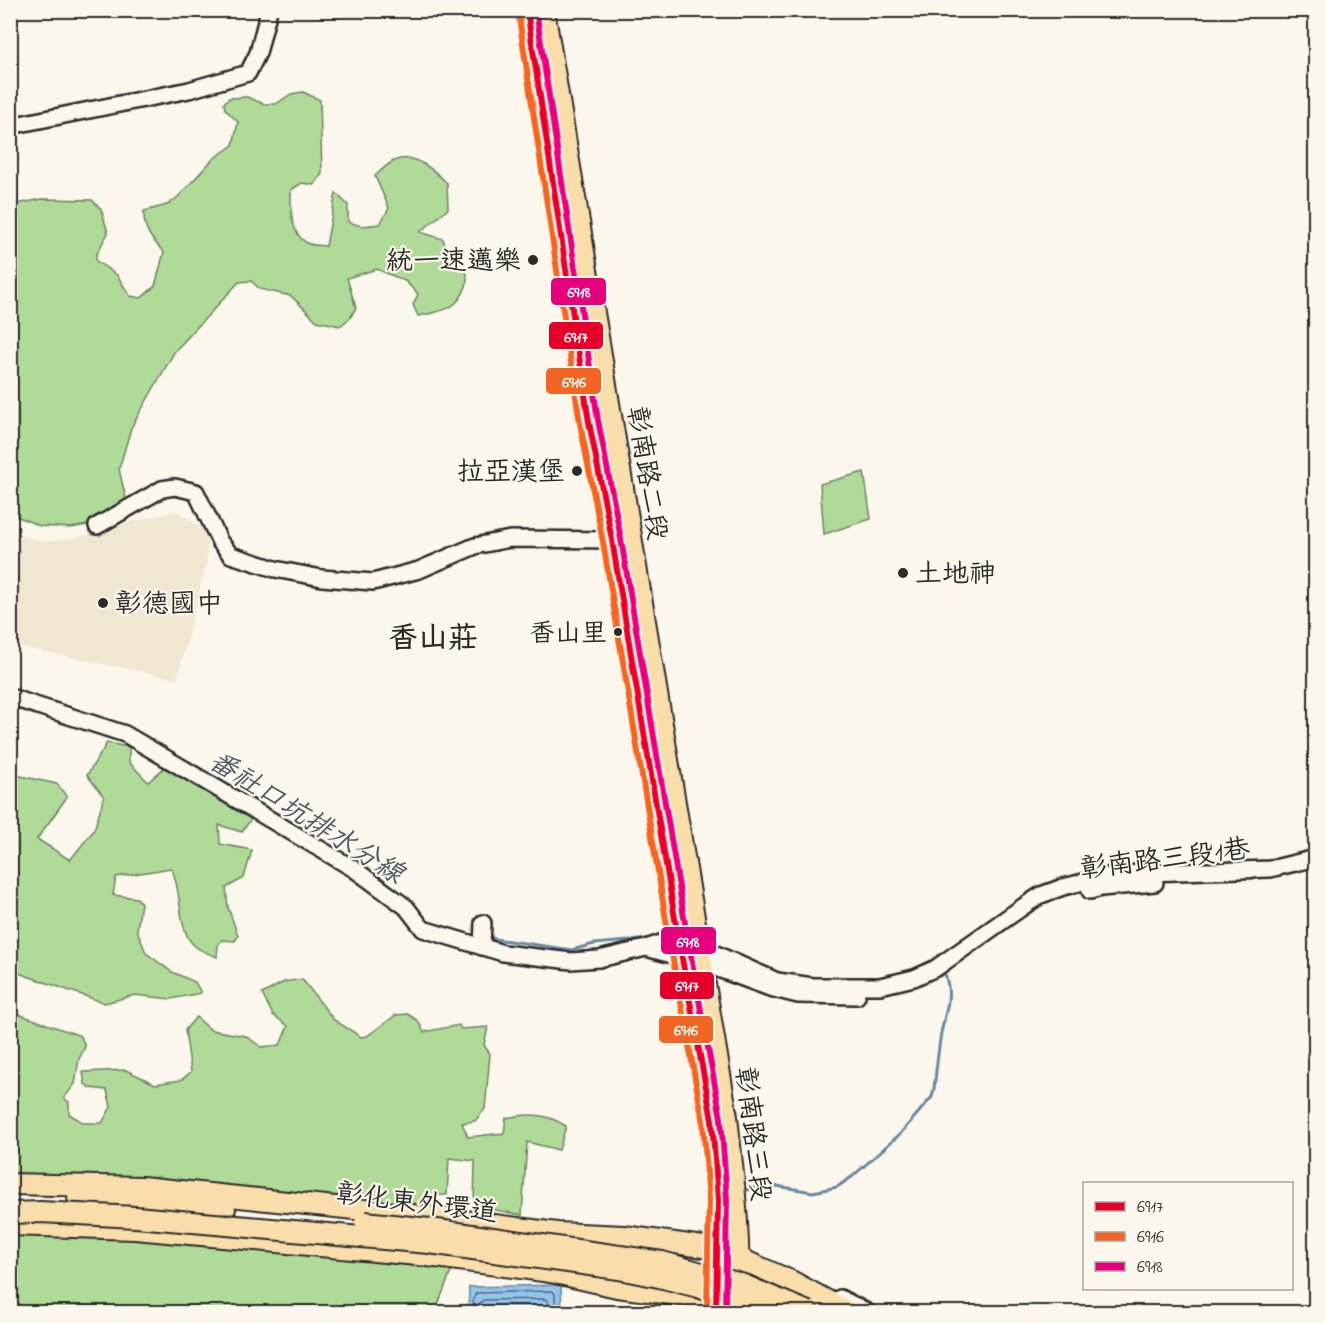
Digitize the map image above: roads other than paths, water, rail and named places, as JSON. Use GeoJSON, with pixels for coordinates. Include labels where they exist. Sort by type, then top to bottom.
{"type":"FeatureCollection","features":[{"type":"Feature","properties":{"kind":"main road","name":"彰南路二段"},"geometry":{"type":"LineString","coordinates":[[527,10],[551,113],[632,539],[700,954]]}},
{"type":"Feature","properties":{"kind":"main road","name":"彰南路二段"},"geometry":{"type":"LineString","coordinates":[[544,10],[561,225],[590,422],[682,958]]}},
{"type":"Feature","properties":{"kind":"main road"},"geometry":{"type":"LineString","coordinates":[[612,540],[632,539]]}},
{"type":"Feature","properties":{"kind":"main road","name":"彰南路三段"},"geometry":{"type":"LineString","coordinates":[[700,954],[727,1117],[737,1212],[741,1311]]}},
{"type":"Feature","properties":{"kind":"main road","name":"彰南路三段"},"geometry":{"type":"LineString","coordinates":[[682,958],[712,1120],[718,1200],[716,1306]]}},
{"type":"Feature","properties":{"kind":"main road"},"geometry":{"type":"LineString","coordinates":[[10,1184],[142,1187],[573,1234],[624,1236],[718,1249],[793,1282],[848,1312]]}},
{"type":"Feature","properties":{"kind":"main road","name":"彰化東外環道"},"geometry":{"type":"LineString","coordinates":[[10,1197],[40,1196],[137,1201],[365,1222],[621,1255],[702,1272],[741,1284],[808,1312]]}},
{"type":"Feature","properties":{"kind":"main road","name":"彰化東外環道"},"geometry":{"type":"LineString","coordinates":[[10,1213],[136,1216],[429,1244],[619,1269],[708,1290],[773,1312]]}},
{"type":"Feature","properties":{"kind":"main road"},"geometry":{"type":"LineString","coordinates":[[10,1225],[135,1229],[439,1257],[568,1275],[741,1311]]}},
{"type":"Feature","properties":{"kind":"street"},"geometry":{"type":"LineString","coordinates":[[10,126],[189,90],[248,73],[258,53],[269,10]]}},
{"type":"Feature","properties":{"kind":"street"},"geometry":{"type":"LineString","coordinates":[[98,526],[162,489],[175,487],[196,492],[220,542],[231,555],[275,569],[322,578],[373,582],[419,570],[475,546],[510,539],[612,540]]}},
{"type":"Feature","properties":{"kind":"street"},"geometry":{"type":"LineString","coordinates":[[10,697],[125,734],[354,868],[406,907],[423,929],[503,953],[571,961],[599,959],[646,948],[678,937],[700,954]]}},
{"type":"Feature","properties":{"kind":"street","name":"彰南路三段1巷"},"geometry":{"type":"LineString","coordinates":[[700,954],[777,981],[813,986],[880,986],[914,978],[936,968],[1041,895],[1063,887],[1116,874],[1270,869],[1315,858]]}},
{"type":"Feature","properties":{"kind":"street","name":"彰南路三段1巷"},"geometry":{"type":"LineString","coordinates":[[700,954],[770,988],[798,995],[828,997],[880,995],[920,986],[937,977],[969,956],[992,937],[1053,900],[1101,888],[1145,883],[1236,880],[1258,876],[1270,869]]}},
{"type":"Feature","properties":{"kind":"street"},"geometry":{"type":"LineString","coordinates":[[482,947],[483,923]]}},
{"type":"Feature","properties":{"kind":"street"},"geometry":{"type":"LineString","coordinates":[[646,948],[682,958],[700,954]]}},
{"type":"Feature","properties":{"kind":"street"},"geometry":{"type":"LineString","coordinates":[[739,1258],[783,1267],[867,1312]]}},
{"type":"Feature","properties":{"kind":"water"},"geometry":{"type":"Polygon","coordinates":[[[561,1285],[562,1312],[468,1312],[469,1287],[561,1285]]]}},
{"type":"Feature","properties":{"kind":"waterway","name":"番社口坑排水分線"},"geometry":{"type":"LineString","coordinates":[[465,934],[479,937]]}},
{"type":"Feature","properties":{"kind":"waterway","name":"番社口坑排水分線"},"geometry":{"type":"LineString","coordinates":[[488,938],[572,950],[594,944],[651,939]]}},
{"type":"Feature","properties":{"kind":"waterway"},"geometry":{"type":"LineString","coordinates":[[747,1190],[764,1184],[813,1192],[837,1187],[853,1176],[900,1134],[932,1097],[949,994],[943,970]]}},
{"type":"Feature","properties":{"kind":"place","name":"統一速邁樂"},"geometry":{"type":"Point","coordinates":[533,260]}},
{"type":"Feature","properties":{"kind":"place","name":"拉亞漢堡"},"geometry":{"type":"Point","coordinates":[577,471]}},
{"type":"Feature","properties":{"kind":"place","name":"土地神"},"geometry":{"type":"Point","coordinates":[903,573]}},
{"type":"Feature","properties":{"kind":"place","name":"彰德國中"},"geometry":{"type":"Point","coordinates":[103,603]}},
{"type":"Feature","properties":{"kind":"place","name":"香山里"},"geometry":{"type":"Point","coordinates":[618,632]}},
{"type":"Feature","properties":{"kind":"district","name":"香山莊"},"geometry":{"type":"Point","coordinates":[433,637]}}]}
